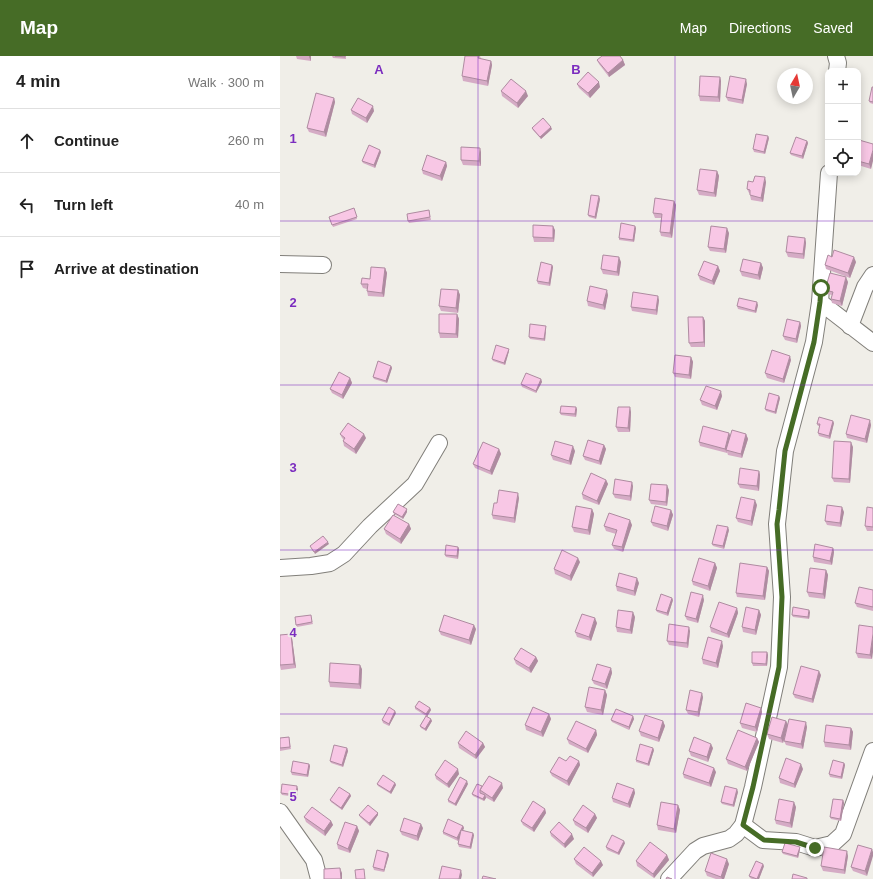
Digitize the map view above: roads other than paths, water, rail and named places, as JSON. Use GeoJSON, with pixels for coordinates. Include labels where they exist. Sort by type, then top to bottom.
{"type":"FeatureCollection","features":[{"type":"Feature","properties":{"kind":"street"},"geometry":{"type":"LineString","coordinates":[[836,56],[838,68]]}},
{"type":"Feature","properties":{"kind":"street"},"geometry":{"type":"LineString","coordinates":[[668,879],[703,846],[728,839],[736,834],[743,825],[753,787],[779,667],[782,597],[777,524],[785,451],[814,342],[820,302],[829,176]]}},
{"type":"Feature","properties":{"kind":"street"},"geometry":{"type":"LineString","coordinates":[[280,264],[323,265]]}},
{"type":"Feature","properties":{"kind":"street"},"geometry":{"type":"LineString","coordinates":[[850,326],[865,287],[873,275]]}},
{"type":"Feature","properties":{"kind":"street"},"geometry":{"type":"LineString","coordinates":[[820,302],[873,343]]}},
{"type":"Feature","properties":{"kind":"street"},"geometry":{"type":"LineString","coordinates":[[280,568],[330,563],[344,554],[370,526],[415,484],[439,443]]}},
{"type":"Feature","properties":{"kind":"street"},"geometry":{"type":"LineString","coordinates":[[743,825],[764,840],[796,842],[815,848],[832,844],[843,834],[873,751]]}},
{"type":"Feature","properties":{"kind":"street"},"geometry":{"type":"LineString","coordinates":[[280,812],[314,860],[319,879]]}}]}
